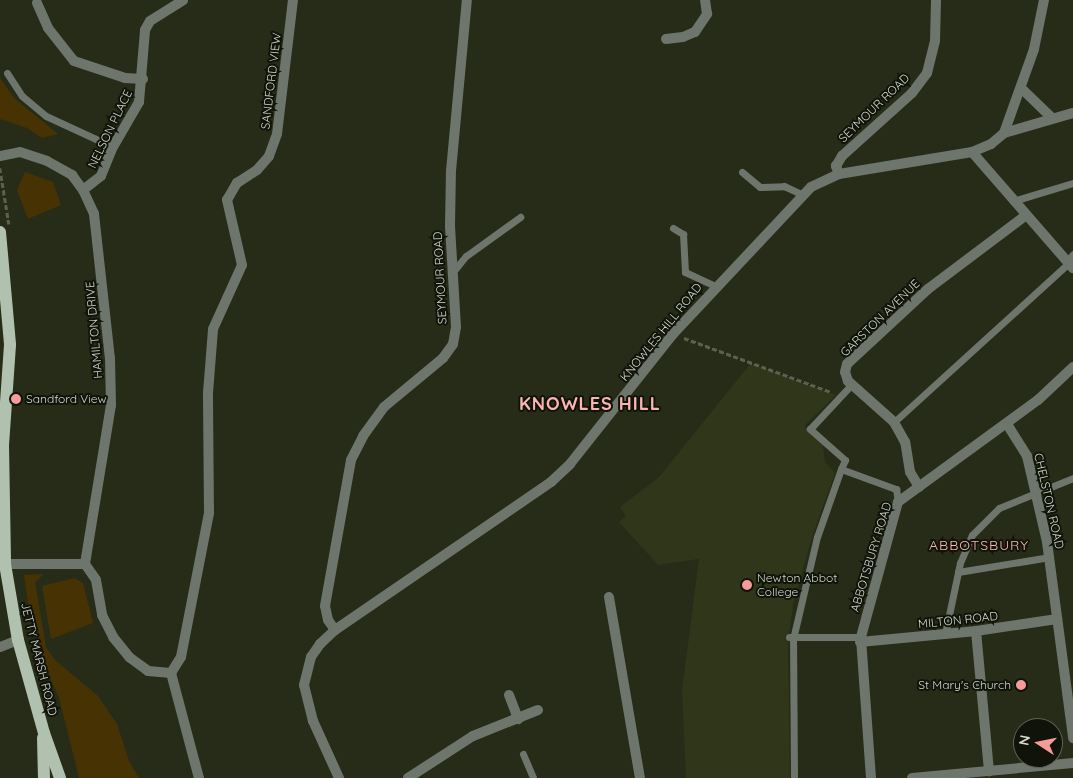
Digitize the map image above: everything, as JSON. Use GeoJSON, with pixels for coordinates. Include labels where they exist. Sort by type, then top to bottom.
{"type":"FeatureCollection","features":[{"type":"Feature","properties":{"kind":"main road","name":"JETTY MARSH ROAD"},"geometry":{"type":"LineString","coordinates":[[5,230],[10,345],[3,445],[5,564],[18,640],[44,734],[60,778]]}},
{"type":"Feature","properties":{"kind":"main road","name":"JETTY MARSH ROAD"},"geometry":{"type":"LineString","coordinates":[[44,734],[44,778]]}},
{"type":"Feature","properties":{"kind":"street","name":"NELSON PLACE"},"geometry":{"type":"LineString","coordinates":[[84,190],[102,176],[112,147],[139,102],[143,79],[144,30],[150,21],[183,0]]}},
{"type":"Feature","properties":{"kind":"street","name":"SANDFORD VIEW"},"geometry":{"type":"LineString","coordinates":[[172,673],[181,657],[209,513],[208,393],[213,329],[242,265],[227,200],[237,183],[257,170],[269,156],[277,134],[293,0]]}},
{"type":"Feature","properties":{"kind":"street","name":"SEYMOUR ROAD"},"geometry":{"type":"LineString","coordinates":[[335,630],[328,620],[325,606],[351,460],[363,436],[384,407],[442,358],[452,344],[456,327],[452,273],[450,171],[467,0]]}},
{"type":"Feature","properties":{"kind":"street"},"geometry":{"type":"LineString","coordinates":[[666,39],[683,37],[695,32],[707,14],[705,0]]}},
{"type":"Feature","properties":{"kind":"street","name":"SEYMOUR ROAD"},"geometry":{"type":"LineString","coordinates":[[839,174],[836,166],[842,156],[912,93],[927,73],[935,41],[936,0]]}},
{"type":"Feature","properties":{"kind":"street"},"geometry":{"type":"LineString","coordinates":[[1004,133],[1034,49],[1044,0]]}},
{"type":"Feature","properties":{"kind":"street"},"geometry":{"type":"LineString","coordinates":[[37,3],[48,28],[74,61],[125,78],[143,79]]}},
{"type":"Feature","properties":{"kind":"street"},"geometry":{"type":"LineString","coordinates":[[1020,88],[1052,118]]}},
{"type":"Feature","properties":{"kind":"street","name":"KNOWLES HILL ROAD"},"geometry":{"type":"LineString","coordinates":[[339,778],[313,721],[304,685],[311,657],[335,630],[551,482],[599,430],[673,334],[715,286],[803,195],[820,181],[839,174],[972,152],[991,144],[1004,133],[1073,113]]}},
{"type":"Feature","properties":{"kind":"street","name":"HAMILTON DRIVE"},"geometry":{"type":"LineString","coordinates":[[0,156],[20,152],[47,161],[72,175],[84,190],[94,214],[99,245],[110,358],[111,405],[85,564]]}},
{"type":"Feature","properties":{"kind":"street"},"geometry":{"type":"LineString","coordinates":[[972,152],[1025,216],[1070,261]]}},
{"type":"Feature","properties":{"kind":"street","name":"GARSTON AVENUE"},"geometry":{"type":"LineString","coordinates":[[849,383],[845,372],[853,358],[928,289],[1025,216]]}},
{"type":"Feature","properties":{"kind":"street","name":"ABBOTSBURY ROAD"},"geometry":{"type":"LineString","coordinates":[[871,778],[861,640],[898,502],[1007,424],[1073,367]]}},
{"type":"Feature","properties":{"kind":"street"},"geometry":{"type":"LineString","coordinates":[[849,383],[894,422],[905,442],[910,472],[919,487]]}},
{"type":"Feature","properties":{"kind":"street","name":"CHELSTON ROAD"},"geometry":{"type":"LineString","coordinates":[[1007,424],[1027,456],[1037,494],[1050,557],[1073,738]]}},
{"type":"Feature","properties":{"kind":"street"},"geometry":{"type":"LineString","coordinates":[[5,564],[85,564],[96,580],[102,615],[113,637],[129,657],[148,671],[172,673],[199,778]]}},
{"type":"Feature","properties":{"kind":"street"},"geometry":{"type":"LineString","coordinates":[[609,597],[640,778]]}},
{"type":"Feature","properties":{"kind":"street","name":"MILTON ROAD"},"geometry":{"type":"LineString","coordinates":[[861,640],[976,631],[1057,619]]}},
{"type":"Feature","properties":{"kind":"street"},"geometry":{"type":"LineString","coordinates":[[976,631],[989,771]]}},
{"type":"Feature","properties":{"kind":"street"},"geometry":{"type":"LineString","coordinates":[[0,647],[18,640]]}},
{"type":"Feature","properties":{"kind":"street"},"geometry":{"type":"LineString","coordinates":[[509,695],[518,719]]}},
{"type":"Feature","properties":{"kind":"street"},"geometry":{"type":"LineString","coordinates":[[408,778],[473,736],[538,710]]}},
{"type":"Feature","properties":{"kind":"street"},"geometry":{"type":"LineString","coordinates":[[912,778],[1073,763]]}},
{"type":"Feature","properties":{"kind":"lane"},"geometry":{"type":"LineString","coordinates":[[7,73],[22,96],[46,116],[112,147]]}},
{"type":"Feature","properties":{"kind":"lane"},"geometry":{"type":"LineString","coordinates":[[742,172],[760,187],[784,186],[803,195]]}},
{"type":"Feature","properties":{"kind":"lane"},"geometry":{"type":"LineString","coordinates":[[1013,201],[1073,182]]}},
{"type":"Feature","properties":{"kind":"lane"},"geometry":{"type":"LineString","coordinates":[[452,273],[466,256],[520,217]]}},
{"type":"Feature","properties":{"kind":"lane"},"geometry":{"type":"LineString","coordinates":[[673,228],[683,234],[685,272],[715,286]]}},
{"type":"Feature","properties":{"kind":"lane"},"geometry":{"type":"LineString","coordinates":[[894,422],[1070,261]]}},
{"type":"Feature","properties":{"kind":"lane"},"geometry":{"type":"LineString","coordinates":[[794,778],[791,638],[816,537],[845,460],[810,429],[849,383]]}},
{"type":"Feature","properties":{"kind":"lane"},"geometry":{"type":"LineString","coordinates":[[841,469],[896,489],[898,502]]}},
{"type":"Feature","properties":{"kind":"lane"},"geometry":{"type":"LineString","coordinates":[[945,634],[958,572],[972,535],[984,521],[1000,508],[1073,478]]}},
{"type":"Feature","properties":{"kind":"lane"},"geometry":{"type":"LineString","coordinates":[[958,572],[1050,557]]}},
{"type":"Feature","properties":{"kind":"lane"},"geometry":{"type":"LineString","coordinates":[[791,638],[861,640]]}},
{"type":"Feature","properties":{"kind":"lane"},"geometry":{"type":"LineString","coordinates":[[523,754],[533,778]]}},
{"type":"Feature","properties":{"kind":"path"},"geometry":{"type":"LineString","coordinates":[[0,168],[5,230]]}},
{"type":"Feature","properties":{"kind":"path"},"geometry":{"type":"LineString","coordinates":[[673,334],[830,392],[849,383]]}},
{"type":"Feature","properties":{"kind":"shaded area"},"geometry":{"type":"Polygon","coordinates":[[[0,78],[15,99],[58,134],[42,138],[27,128],[0,119],[0,78]]]}},
{"type":"Feature","properties":{"kind":"shaded area"},"geometry":{"type":"Polygon","coordinates":[[[25,172],[53,182],[61,205],[28,219],[17,190],[25,172]]]}},
{"type":"Feature","properties":{"kind":"shaded area","name":"Newton Abbot College"},"geometry":{"type":"Polygon","coordinates":[[[751,363],[836,395],[804,426],[823,446],[825,462],[835,473],[813,534],[793,604],[788,645],[790,778],[686,778],[682,690],[699,559],[658,565],[619,522],[626,516],[620,507],[659,477],[751,363]]]}},
{"type":"Feature","properties":{"kind":"shaded area"},"geometry":{"type":"Polygon","coordinates":[[[44,574],[35,582],[46,647],[55,660],[98,696],[117,724],[129,761],[139,778],[79,778],[59,698],[42,658],[29,610],[24,575],[44,574]]]}},
{"type":"Feature","properties":{"kind":"shaded area"},"geometry":{"type":"Polygon","coordinates":[[[74,578],[83,583],[93,623],[51,639],[42,586],[74,578]]]}},
{"type":"Feature","properties":{"kind":"place","name":"Sandford View"},"geometry":{"type":"Point","coordinates":[16,399]}},
{"type":"Feature","properties":{"kind":"place","name":"Newton Abbot College"},"geometry":{"type":"Point","coordinates":[747,585]}},
{"type":"Feature","properties":{"kind":"place","name":"St Mary's Church"},"geometry":{"type":"Point","coordinates":[1021,685]}},
{"type":"Feature","properties":{"kind":"district","name":"KNOWLES HILL"},"geometry":{"type":"Point","coordinates":[590,404]}},
{"type":"Feature","properties":{"kind":"district","name":"ABBOTSBURY"},"geometry":{"type":"Point","coordinates":[979,545]}}]}
